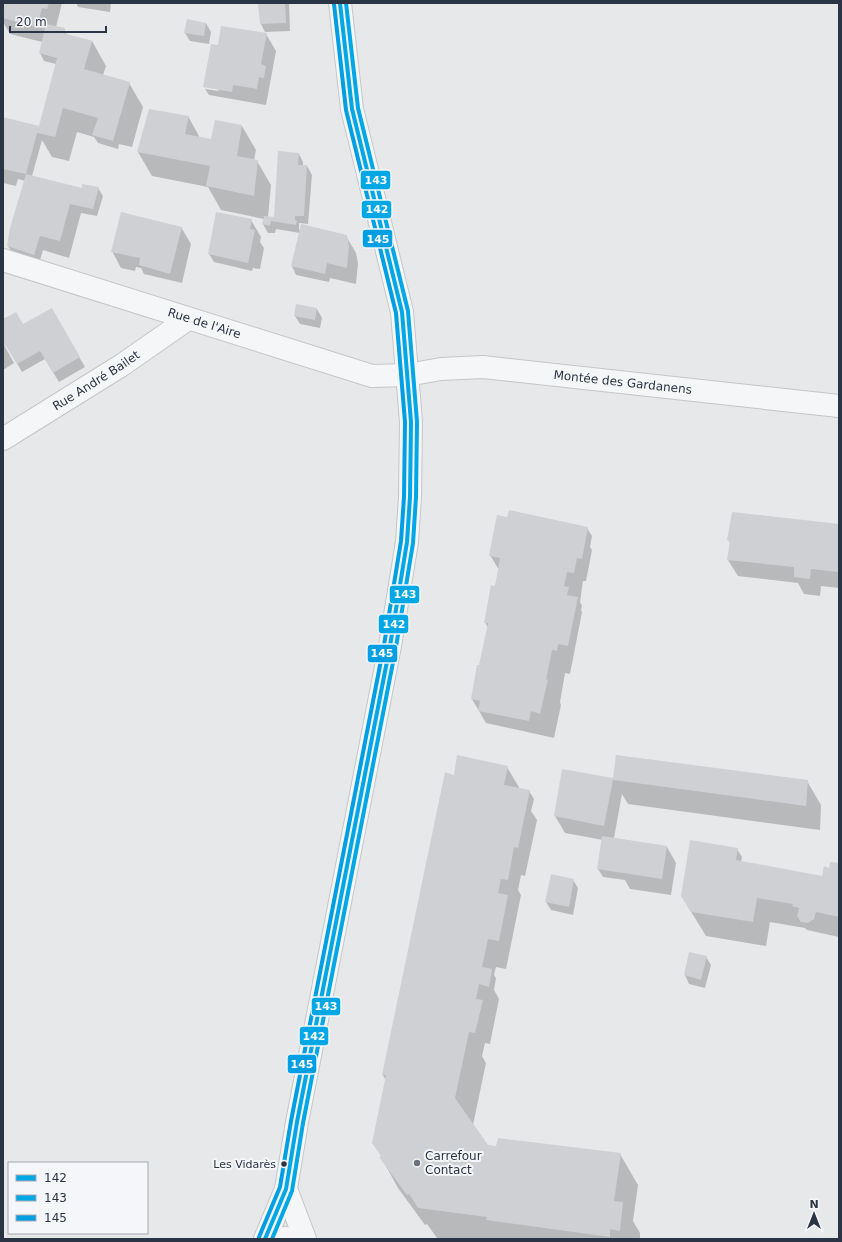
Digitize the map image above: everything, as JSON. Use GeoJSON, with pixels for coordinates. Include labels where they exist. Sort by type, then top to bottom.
{"type":"FeatureCollection","features":[{"type":"Feature","properties":{"kind":"street"},"geometry":{"type":"LineString","coordinates":[[265,1239],[286,1189],[294,1139],[390,646],[407,542],[410,497],[411,422],[402,312],[352,109],[340,3]]}},
{"type":"Feature","properties":{"kind":"street","name":"Rue de l'Aire"},"geometry":{"type":"LineString","coordinates":[[3,260],[372,376],[407,375]]}},
{"type":"Feature","properties":{"kind":"street","name":"Rue André Bailet"},"geometry":{"type":"LineString","coordinates":[[3,439],[122,365],[188,318]]}},
{"type":"Feature","properties":{"kind":"street","name":"Montée des Gardanens"},"geometry":{"type":"LineString","coordinates":[[407,375],[441,369],[483,367],[839,406]]}},
{"type":"Feature","properties":{"kind":"street"},"geometry":{"type":"LineString","coordinates":[[286,1189],[305,1239]]}},
{"type":"Feature","properties":{"kind":"street"},"geometry":{"type":"LineString","coordinates":[[279,1239],[290,1239]]}},
{"type":"Feature","properties":{"kind":"building"},"geometry":{"type":"Polygon","coordinates":[[[3,3],[49,3],[47,9],[42,8],[37,27],[3,18],[3,3]]]}},
{"type":"Feature","properties":{"kind":"building"},"geometry":{"type":"Polygon","coordinates":[[[258,3],[285,3],[286,23],[260,24],[258,3]]]}},
{"type":"Feature","properties":{"kind":"building"},"geometry":{"type":"Polygon","coordinates":[[[187,19],[206,23],[204,36],[184,33],[187,19]]]}},
{"type":"Feature","properties":{"kind":"building"},"geometry":{"type":"Polygon","coordinates":[[[46,24],[65,28],[63,33],[92,41],[84,69],[130,82],[113,141],[92,135],[98,118],[63,108],[55,137],[37,133],[26,174],[3,169],[3,117],[39,126],[57,58],[39,53],[46,24]]]}},
{"type":"Feature","properties":{"kind":"building"},"geometry":{"type":"Polygon","coordinates":[[[221,26],[267,33],[261,64],[266,66],[264,78],[259,77],[257,89],[233,85],[232,92],[203,87],[211,44],[218,45],[221,26]]]}},
{"type":"Feature","properties":{"kind":"building"},"geometry":{"type":"Polygon","coordinates":[[[149,109],[189,116],[185,134],[211,139],[215,120],[242,125],[237,156],[258,160],[254,196],[206,186],[210,166],[137,152],[149,109]]]}},
{"type":"Feature","properties":{"kind":"building"},"geometry":{"type":"Polygon","coordinates":[[[278,151],[299,153],[298,165],[307,165],[304,216],[295,216],[295,220],[297,221],[296,225],[271,221],[270,226],[262,224],[264,216],[274,217],[278,151]]]}},
{"type":"Feature","properties":{"kind":"building"},"geometry":{"type":"Polygon","coordinates":[[[26,174],[82,188],[82,184],[99,187],[93,209],[70,204],[60,241],[40,236],[34,255],[7,246],[10,228],[26,174]]]}},
{"type":"Feature","properties":{"kind":"building"},"geometry":{"type":"Polygon","coordinates":[[[121,212],[182,227],[170,274],[139,265],[140,258],[111,252],[121,212]]]}},
{"type":"Feature","properties":{"kind":"building"},"geometry":{"type":"Polygon","coordinates":[[[216,212],[252,219],[250,229],[255,230],[248,263],[208,254],[216,212]]]}},
{"type":"Feature","properties":{"kind":"building"},"geometry":{"type":"Polygon","coordinates":[[[301,224],[347,235],[349,246],[347,268],[327,263],[325,274],[291,266],[301,224]]]}},
{"type":"Feature","properties":{"kind":"building"},"geometry":{"type":"Polygon","coordinates":[[[296,304],[317,308],[315,320],[294,316],[296,304]]]}},
{"type":"Feature","properties":{"kind":"building"},"geometry":{"type":"Polygon","coordinates":[[[52,308],[80,357],[53,373],[40,351],[17,364],[6,346],[3,347],[3,317],[4,319],[16,312],[23,324],[52,308]]]}},
{"type":"Feature","properties":{"kind":"building"},"geometry":{"type":"Polygon","coordinates":[[[509,510],[588,527],[582,559],[577,558],[574,573],[567,572],[564,586],[569,587],[567,595],[578,597],[568,646],[558,644],[557,651],[552,650],[546,680],[548,679],[540,714],[531,711],[529,721],[478,711],[480,701],[471,699],[477,665],[479,665],[488,623],[484,623],[491,585],[495,586],[500,558],[489,556],[497,515],[507,517],[509,510]]]}},
{"type":"Feature","properties":{"kind":"building"},"geometry":{"type":"Polygon","coordinates":[[[732,512],[839,524],[839,572],[811,569],[810,579],[794,577],[794,567],[727,560],[730,541],[727,540],[732,512]]]}},
{"type":"Feature","properties":{"kind":"building"},"geometry":{"type":"Polygon","coordinates":[[[457,755],[508,766],[504,785],[530,790],[518,848],[514,847],[508,880],[501,879],[498,893],[508,895],[499,941],[488,939],[482,967],[492,969],[489,987],[479,984],[476,999],[483,1000],[475,1033],[469,1032],[455,1098],[488,1145],[496,1146],[498,1138],[621,1153],[614,1201],[623,1202],[620,1231],[610,1229],[610,1237],[486,1220],[487,1217],[418,1208],[409,1194],[407,1195],[379,1157],[381,1156],[372,1143],[386,1075],[382,1075],[445,772],[454,775],[457,755]]]}},
{"type":"Feature","properties":{"kind":"building"},"geometry":{"type":"Polygon","coordinates":[[[616,755],[808,780],[806,806],[613,780],[604,826],[554,816],[562,769],[613,778],[616,755]]]}},
{"type":"Feature","properties":{"kind":"building"},"geometry":{"type":"Polygon","coordinates":[[[602,836],[667,846],[662,879],[597,869],[602,836]]]}},
{"type":"Feature","properties":{"kind":"building"},"geometry":{"type":"Polygon","coordinates":[[[690,840],[738,848],[736,860],[822,876],[824,866],[829,868],[830,862],[839,863],[839,917],[816,912],[814,919],[808,923],[801,922],[797,916],[799,908],[792,906],[793,904],[757,898],[753,922],[691,912],[681,896],[690,840]]]}},
{"type":"Feature","properties":{"kind":"building"},"geometry":{"type":"Polygon","coordinates":[[[551,874],[574,879],[569,907],[545,902],[551,874]]]}},
{"type":"Feature","properties":{"kind":"building"},"geometry":{"type":"Polygon","coordinates":[[[689,952],[707,956],[701,980],[684,975],[689,952]]]}},
{"type":"Feature","properties":{"kind":"transit line","name":"142"},"geometry":{"type":"LineString","coordinates":[[265,1239],[286,1189],[297,1122],[390,646],[407,542],[410,497],[411,422],[402,312],[352,109],[340,3]]}},
{"type":"Feature","properties":{"kind":"transit line","name":"143"},"geometry":{"type":"LineString","coordinates":[[272,1239],[292,1191],[303,1123],[396,647],[413,543],[416,497],[417,422],[408,311],[358,108],[346,3]]}},
{"type":"Feature","properties":{"kind":"transit line","name":"145"},"geometry":{"type":"LineString","coordinates":[[259,1237],[280,1187],[291,1121],[384,645],[401,541],[404,497],[405,422],[396,313],[346,110],[334,4]]}},
{"type":"Feature","properties":{"kind":"place","name":"Carrefour Contact"},"geometry":{"type":"Point","coordinates":[417,1163]}},
{"type":"Feature","properties":{"kind":"place","name":"Les Vidarès"},"geometry":{"type":"Point","coordinates":[284,1164]}}]}
